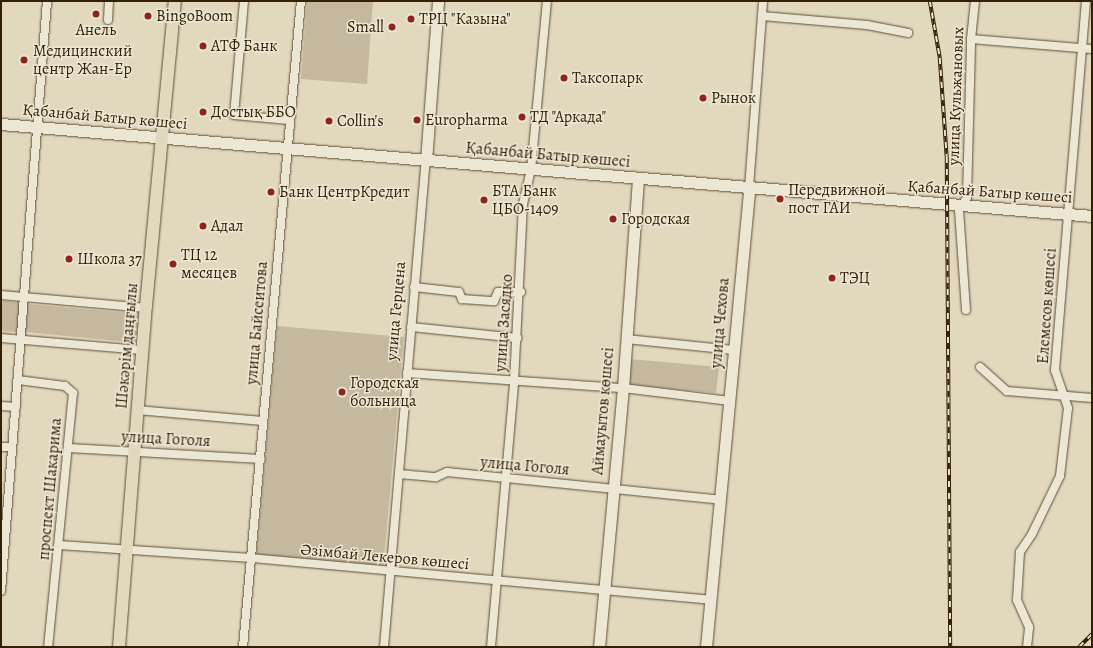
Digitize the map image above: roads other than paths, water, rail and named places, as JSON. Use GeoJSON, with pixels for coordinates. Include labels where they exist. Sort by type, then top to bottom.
{"type":"FeatureCollection","features":[{"type":"Feature","properties":{"kind":"main road","name":"Шәкәрім даңғылы"},"geometry":{"type":"LineString","coordinates":[[119,647],[142,350],[175,1]]}},
{"type":"Feature","properties":{"kind":"main road","name":"улица Герцена"},"geometry":{"type":"LineString","coordinates":[[426,161],[438,1]]}},
{"type":"Feature","properties":{"kind":"main road","name":"Қабанбай Батыр көшесі"},"geometry":{"type":"LineString","coordinates":[[1,124],[531,170],[1092,216]]}},
{"type":"Feature","properties":{"kind":"main road","name":"Аймауытов көшесі"},"geometry":{"type":"LineString","coordinates":[[599,647],[612,488],[623,388],[638,179]]}},
{"type":"Feature","properties":{"kind":"main road","name":"улица Чехова"},"geometry":{"type":"LineString","coordinates":[[706,647],[709,600],[721,500],[733,350],[749,188]]}},
{"type":"Feature","properties":{"kind":"street"},"geometry":{"type":"LineString","coordinates":[[1,590],[3,544],[16,407],[47,1]]}},
{"type":"Feature","properties":{"kind":"street"},"geometry":{"type":"LineString","coordinates":[[108,20],[109,1]]}},
{"type":"Feature","properties":{"kind":"street"},"geometry":{"type":"LineString","coordinates":[[244,1],[234,114],[289,120]]}},
{"type":"Feature","properties":{"kind":"street","name":"улица Байсеитова"},"geometry":{"type":"LineString","coordinates":[[243,647],[261,459],[286,149],[301,1]]}},
{"type":"Feature","properties":{"kind":"street","name":"улица Засядко"},"geometry":{"type":"LineString","coordinates":[[491,647],[521,292],[523,204],[531,170],[543,62],[547,1]]}},
{"type":"Feature","properties":{"kind":"street","name":"улица Чехова"},"geometry":{"type":"LineString","coordinates":[[749,188],[763,1]]}},
{"type":"Feature","properties":{"kind":"street","name":"улица Кульжановых"},"geometry":{"type":"LineString","coordinates":[[966,310],[961,206],[967,197],[971,39],[975,1]]}},
{"type":"Feature","properties":{"kind":"street","name":"Елемесов көшесі"},"geometry":{"type":"LineString","coordinates":[[1027,647],[1029,627],[1017,600],[1020,552],[1032,534],[1060,476],[1068,408],[1055,370],[1086,1]]}},
{"type":"Feature","properties":{"kind":"street"},"geometry":{"type":"LineString","coordinates":[[762,16],[867,26],[908,33]]}},
{"type":"Feature","properties":{"kind":"street"},"geometry":{"type":"LineString","coordinates":[[971,39],[1092,48]]}},
{"type":"Feature","properties":{"kind":"street","name":"улица Герцена"},"geometry":{"type":"LineString","coordinates":[[384,647],[426,161]]}},
{"type":"Feature","properties":{"kind":"street"},"geometry":{"type":"LineString","coordinates":[[414,287],[459,292],[462,299],[494,301],[498,292],[521,292]]}},
{"type":"Feature","properties":{"kind":"street"},"geometry":{"type":"LineString","coordinates":[[1,295],[146,308]]}},
{"type":"Feature","properties":{"kind":"street"},"geometry":{"type":"LineString","coordinates":[[411,327],[517,338]]}},
{"type":"Feature","properties":{"kind":"street"},"geometry":{"type":"LineString","coordinates":[[1,338],[142,350]]}},
{"type":"Feature","properties":{"kind":"street"},"geometry":{"type":"LineString","coordinates":[[626,339],[733,350]]}},
{"type":"Feature","properties":{"kind":"street"},"geometry":{"type":"LineString","coordinates":[[980,367],[1007,391],[1092,398]]}},
{"type":"Feature","properties":{"kind":"street"},"geometry":{"type":"LineString","coordinates":[[407,373],[514,382],[623,388],[730,400]]}},
{"type":"Feature","properties":{"kind":"street","name":"проспект Шакарима"},"geometry":{"type":"LineString","coordinates":[[18,380],[70,388],[73,393],[69,448],[48,647]]}},
{"type":"Feature","properties":{"kind":"street"},"geometry":{"type":"LineString","coordinates":[[1,406],[16,407]]}},
{"type":"Feature","properties":{"kind":"street","name":"улица Гоголя"},"geometry":{"type":"LineString","coordinates":[[138,410],[263,421]]}},
{"type":"Feature","properties":{"kind":"street"},"geometry":{"type":"LineString","coordinates":[[1,447],[11,447]]}},
{"type":"Feature","properties":{"kind":"street","name":"улица Гоголя"},"geometry":{"type":"LineString","coordinates":[[69,448],[261,459]]}},
{"type":"Feature","properties":{"kind":"street","name":"улица Гоголя"},"geometry":{"type":"LineString","coordinates":[[400,474],[436,477],[447,472],[721,500]]}},
{"type":"Feature","properties":{"kind":"street","name":"Әзімбай Лекеров көшесі"},"geometry":{"type":"LineString","coordinates":[[59,545],[127,552],[251,558],[709,600]]}},
{"type":"Feature","properties":{"kind":"railway"},"geometry":{"type":"LineString","coordinates":[[930,1],[940,58],[947,157],[950,647]]}},
{"type":"Feature","properties":{"kind":"railway"},"geometry":{"type":"LineString","coordinates":[[1079,647],[1092,634]]}},
{"type":"Feature","properties":{"kind":"place","name":"Анель"},"geometry":{"type":"Point","coordinates":[96,14]}},
{"type":"Feature","properties":{"kind":"place","name":"BingoBoom"},"geometry":{"type":"Point","coordinates":[148,16]}},
{"type":"Feature","properties":{"kind":"place","name":"ТРЦ \"Казына\""},"geometry":{"type":"Point","coordinates":[411,19]}},
{"type":"Feature","properties":{"kind":"place","name":"Small"},"geometry":{"type":"Point","coordinates":[392,27]}},
{"type":"Feature","properties":{"kind":"place","name":"АТФ Банк"},"geometry":{"type":"Point","coordinates":[203,46]}},
{"type":"Feature","properties":{"kind":"place","name":"Медицинский центр Жан-Ер"},"geometry":{"type":"Point","coordinates":[24,60]}},
{"type":"Feature","properties":{"kind":"place","name":"Таксопарк"},"geometry":{"type":"Point","coordinates":[564,78]}},
{"type":"Feature","properties":{"kind":"place","name":"Рынок"},"geometry":{"type":"Point","coordinates":[703,98]}},
{"type":"Feature","properties":{"kind":"place","name":"Достық ББО"},"geometry":{"type":"Point","coordinates":[203,112]}},
{"type":"Feature","properties":{"kind":"place","name":"ТД \"Аркада\""},"geometry":{"type":"Point","coordinates":[522,117]}},
{"type":"Feature","properties":{"kind":"place","name":"Europharma"},"geometry":{"type":"Point","coordinates":[417,120]}},
{"type":"Feature","properties":{"kind":"place","name":"Collin's"},"geometry":{"type":"Point","coordinates":[329,121]}},
{"type":"Feature","properties":{"kind":"place","name":"Банк ЦентрКредит"},"geometry":{"type":"Point","coordinates":[271,192]}},
{"type":"Feature","properties":{"kind":"place","name":"Передвижной пост ГАИ"},"geometry":{"type":"Point","coordinates":[780,199]}},
{"type":"Feature","properties":{"kind":"place","name":"БТА Банк ЦБО-1409"},"geometry":{"type":"Point","coordinates":[484,200]}},
{"type":"Feature","properties":{"kind":"place","name":"Городская"},"geometry":{"type":"Point","coordinates":[613,219]}},
{"type":"Feature","properties":{"kind":"place","name":"Адал"},"geometry":{"type":"Point","coordinates":[203,226]}},
{"type":"Feature","properties":{"kind":"place","name":"Школа 37"},"geometry":{"type":"Point","coordinates":[69,259]}},
{"type":"Feature","properties":{"kind":"place","name":"ТЦ 12 месяцев"},"geometry":{"type":"Point","coordinates":[173,264]}},
{"type":"Feature","properties":{"kind":"place","name":"ТЭЦ"},"geometry":{"type":"Point","coordinates":[832,278]}},
{"type":"Feature","properties":{"kind":"place","name":"Городская больница"},"geometry":{"type":"Point","coordinates":[342,392]}}]}
